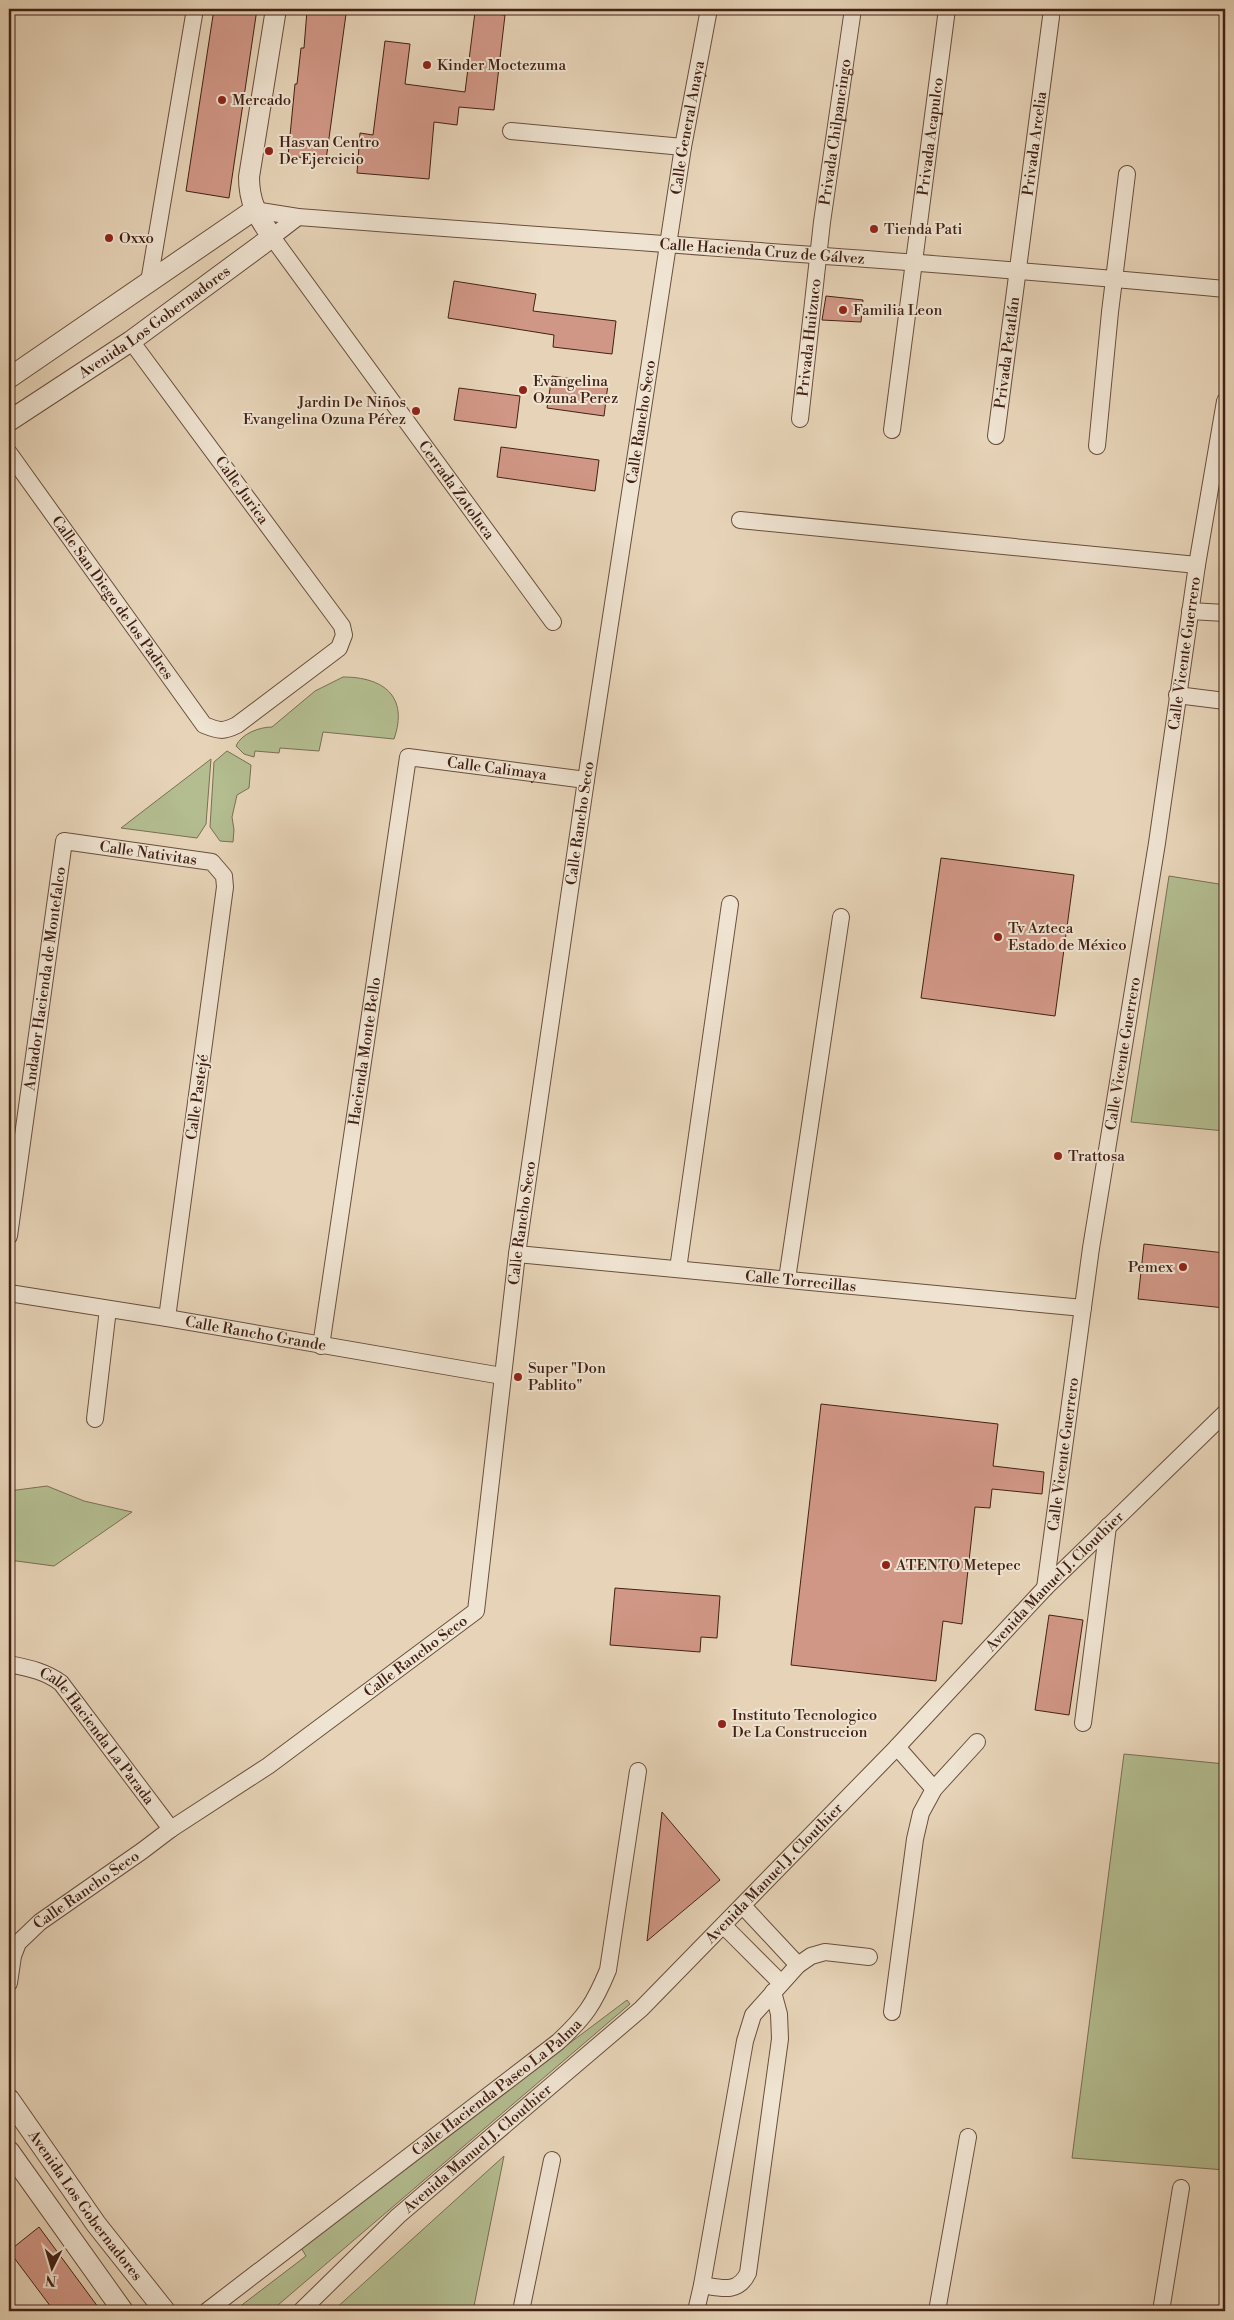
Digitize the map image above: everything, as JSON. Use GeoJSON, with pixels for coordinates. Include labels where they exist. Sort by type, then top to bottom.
{"type":"FeatureCollection","features":[{"type":"Feature","properties":{"kind":"street"},"geometry":{"type":"LineString","coordinates":[[149,282],[195,9]]}},
{"type":"Feature","properties":{"kind":"street"},"geometry":{"type":"LineString","coordinates":[[276,9],[249,177],[249,189],[254,210],[272,238],[298,217]]}},
{"type":"Feature","properties":{"kind":"street","name":"Calle General Anaya"},"geometry":{"type":"LineString","coordinates":[[668,246],[683,147],[709,9]]}},
{"type":"Feature","properties":{"kind":"street","name":"Privada Chilpancingo"},"geometry":{"type":"LineString","coordinates":[[818,255],[853,9]]}},
{"type":"Feature","properties":{"kind":"street","name":"Privada Acapulco"},"geometry":{"type":"LineString","coordinates":[[892,430],[947,9]]}},
{"type":"Feature","properties":{"kind":"street","name":"Privada Arcelia"},"geometry":{"type":"LineString","coordinates":[[1017,270],[1051,17]]}},
{"type":"Feature","properties":{"kind":"street"},"geometry":{"type":"LineString","coordinates":[[511,131],[683,147]]}},
{"type":"Feature","properties":{"kind":"street"},"geometry":{"type":"LineString","coordinates":[[1098,446],[1126,174]]}},
{"type":"Feature","properties":{"kind":"street"},"geometry":{"type":"LineString","coordinates":[[9,378],[254,210]]}},
{"type":"Feature","properties":{"kind":"street","name":"Calle Hacienda Cruz de Gálvez"},"geometry":{"type":"LineString","coordinates":[[254,210],[298,217],[668,246],[1017,270],[1225,289]]}},
{"type":"Feature","properties":{"kind":"street","name":"Avenida Los Gobernadores"},"geometry":{"type":"LineString","coordinates":[[9,422],[132,341],[272,238]]}},
{"type":"Feature","properties":{"kind":"street","name":"Cerrada Zotoluca"},"geometry":{"type":"LineString","coordinates":[[272,238],[553,622]]}},
{"type":"Feature","properties":{"kind":"street","name":"Calle Rancho Seco"},"geometry":{"type":"LineString","coordinates":[[9,1978],[13,1956],[18,1943],[26,1934],[171,1829],[268,1766],[476,1611],[517,1254],[586,780],[668,246]]}},
{"type":"Feature","properties":{"kind":"street","name":"Privada Huitzuco"},"geometry":{"type":"LineString","coordinates":[[800,420],[818,255]]}},
{"type":"Feature","properties":{"kind":"street","name":"Privada Petatlán"},"geometry":{"type":"LineString","coordinates":[[996,436],[1017,270]]}},
{"type":"Feature","properties":{"kind":"street","name":"Calle Jurica"},"geometry":{"type":"LineString","coordinates":[[132,341],[342,626],[344,642],[339,648],[237,725],[225,731]]}},
{"type":"Feature","properties":{"kind":"street","name":"Calle Vicente Guerrero"},"geometry":{"type":"LineString","coordinates":[[1045,1588],[1091,1248],[1156,843],[1190,611],[1225,401]]}},
{"type":"Feature","properties":{"kind":"street","name":"Calle San Diego de los Padres"},"geometry":{"type":"LineString","coordinates":[[9,453],[204,725],[225,731]]}},
{"type":"Feature","properties":{"kind":"street"},"geometry":{"type":"LineString","coordinates":[[740,520],[1198,565]]}},
{"type":"Feature","properties":{"kind":"street"},"geometry":{"type":"LineString","coordinates":[[1190,611],[1225,613]]}},
{"type":"Feature","properties":{"kind":"street"},"geometry":{"type":"LineString","coordinates":[[1177,695],[1225,701]]}},
{"type":"Feature","properties":{"kind":"street","name":"Calle Calimaya"},"geometry":{"type":"LineString","coordinates":[[408,757],[586,780]]}},
{"type":"Feature","properties":{"kind":"street","name":"Hacienda Monte Bello"},"geometry":{"type":"LineString","coordinates":[[321,1346],[408,757]]}},
{"type":"Feature","properties":{"kind":"street","name":"Calle Nativitas"},"geometry":{"type":"LineString","coordinates":[[64,841],[212,862],[224,876]]}},
{"type":"Feature","properties":{"kind":"street","name":"Andador Hacienda de Montefalco"},"geometry":{"type":"LineString","coordinates":[[9,1236],[64,841]]}},
{"type":"Feature","properties":{"kind":"street","name":"Calle Pastejé"},"geometry":{"type":"LineString","coordinates":[[168,1318],[226,887],[224,876]]}},
{"type":"Feature","properties":{"kind":"street"},"geometry":{"type":"LineString","coordinates":[[678,1269],[730,904]]}},
{"type":"Feature","properties":{"kind":"street"},"geometry":{"type":"LineString","coordinates":[[788,1279],[841,917]]}},
{"type":"Feature","properties":{"kind":"street","name":"Calle Torrecillas"},"geometry":{"type":"LineString","coordinates":[[517,1254],[1084,1308]]}},
{"type":"Feature","properties":{"kind":"street","name":"Calle Rancho Grande"},"geometry":{"type":"LineString","coordinates":[[9,1293],[168,1318],[502,1376]]}},
{"type":"Feature","properties":{"kind":"street"},"geometry":{"type":"LineString","coordinates":[[95,1419],[108,1309]]}},
{"type":"Feature","properties":{"kind":"street","name":"Avenida Manuel J. Clouthier"},"geometry":{"type":"LineString","coordinates":[[301,2311],[398,2216],[641,2009],[724,1926],[897,1746],[1045,1588],[1225,1413]]}},
{"type":"Feature","properties":{"kind":"street"},"geometry":{"type":"LineString","coordinates":[[1083,1723],[1108,1526]]}},
{"type":"Feature","properties":{"kind":"street","name":"Calle Hacienda La Parada"},"geometry":{"type":"LineString","coordinates":[[9,1664],[41,1671],[51,1675],[61,1683],[171,1829]]}},
{"type":"Feature","properties":{"kind":"street"},"geometry":{"type":"LineString","coordinates":[[892,2012],[915,1839],[921,1813],[934,1789],[977,1742]]}},
{"type":"Feature","properties":{"kind":"street"},"geometry":{"type":"LineString","coordinates":[[897,1746],[934,1789]]}},
{"type":"Feature","properties":{"kind":"street","name":"Calle Hacienda Paseo La Palma"},"geometry":{"type":"LineString","coordinates":[[207,2311],[558,2042],[581,2021],[596,2001],[608,1970],[638,1771]]}},
{"type":"Feature","properties":{"kind":"street"},"geometry":{"type":"LineString","coordinates":[[743,1906],[798,1964]]}},
{"type":"Feature","properties":{"kind":"street"},"geometry":{"type":"LineString","coordinates":[[702,2285],[734,2289],[741,2285],[748,2273],[780,2039],[777,1988],[724,1926]]}},
{"type":"Feature","properties":{"kind":"street"},"geometry":{"type":"LineString","coordinates":[[696,2311],[745,2041],[753,2015],[798,1964],[811,1956],[825,1952],[869,1957]]}},
{"type":"Feature","properties":{"kind":"street","name":"Avenida Los Gobernadores"},"geometry":{"type":"LineString","coordinates":[[9,2099],[96,2224],[165,2311]]}},
{"type":"Feature","properties":{"kind":"street"},"geometry":{"type":"LineString","coordinates":[[938,2311],[968,2137]]}},
{"type":"Feature","properties":{"kind":"street","name":"Avenida Los Gobernadores"},"geometry":{"type":"LineString","coordinates":[[9,2151],[123,2311]]}},
{"type":"Feature","properties":{"kind":"street"},"geometry":{"type":"LineString","coordinates":[[520,2311],[552,2160]]}},
{"type":"Feature","properties":{"kind":"street"},"geometry":{"type":"LineString","coordinates":[[1161,2311],[1181,2188]]}},
{"type":"Feature","properties":{"kind":"green space"},"geometry":{"type":"Polygon","coordinates":[[[343,677],[370,681],[381,685],[389,692],[395,700],[398,711],[398,724],[394,739],[323,732],[319,751],[280,748],[279,753],[255,751],[254,757],[244,754],[236,746],[246,735],[262,728],[272,727],[315,691],[343,677]]]}},
{"type":"Feature","properties":{"kind":"green space"},"geometry":{"type":"Polygon","coordinates":[[[227,751],[251,765],[249,788],[237,795],[232,817],[233,842],[220,841],[210,827],[214,762],[227,751]]]}},
{"type":"Feature","properties":{"kind":"green space"},"geometry":{"type":"Polygon","coordinates":[[[211,759],[206,824],[197,838],[121,828],[211,759]]]}},
{"type":"Feature","properties":{"kind":"green space"},"geometry":{"type":"Polygon","coordinates":[[[1169,876],[1225,885],[1225,1131],[1131,1122],[1169,876]]]}},
{"type":"Feature","properties":{"kind":"green space"},"geometry":{"type":"Polygon","coordinates":[[[47,1486],[84,1501],[132,1512],[54,1566],[9,1560],[9,1491],[47,1486]]]}},
{"type":"Feature","properties":{"kind":"green space"},"geometry":{"type":"Polygon","coordinates":[[[1124,1754],[1225,1764],[1225,2170],[1072,2158],[1124,1754]]]}},
{"type":"Feature","properties":{"kind":"green space"},"geometry":{"type":"Polygon","coordinates":[[[627,2000],[630,2004],[271,2311],[234,2311],[306,2256],[300,2246],[627,2000]]]}},
{"type":"Feature","properties":{"kind":"green space"},"geometry":{"type":"Polygon","coordinates":[[[504,2156],[473,2311],[334,2310],[504,2156]]]}},
{"type":"Feature","properties":{"kind":"building","name":"Mercado"},"geometry":{"type":"Polygon","coordinates":[[[214,9],[257,9],[229,198],[186,191],[214,9]]]}},
{"type":"Feature","properties":{"kind":"building"},"geometry":{"type":"Polygon","coordinates":[[[307,10],[346,14],[326,160],[288,156],[295,84],[297,84],[301,48],[304,48],[307,10]]]}},
{"type":"Feature","properties":{"kind":"building"},"geometry":{"type":"Polygon","coordinates":[[[475,12],[505,15],[494,110],[459,107],[457,125],[434,122],[429,179],[357,173],[360,133],[373,135],[385,41],[410,44],[405,84],[465,92],[475,12]]]}},
{"type":"Feature","properties":{"kind":"building"},"geometry":{"type":"Polygon","coordinates":[[[454,281],[536,294],[533,311],[616,321],[612,354],[553,347],[554,335],[448,318],[454,281]]]}},
{"type":"Feature","properties":{"kind":"building","name":"Familia Leon"},"geometry":{"type":"Polygon","coordinates":[[[826,296],[863,300],[861,322],[822,320],[826,296]]]}},
{"type":"Feature","properties":{"kind":"building"},"geometry":{"type":"Polygon","coordinates":[[[552,376],[608,384],[604,416],[547,408],[552,376]]]}},
{"type":"Feature","properties":{"kind":"building"},"geometry":{"type":"Polygon","coordinates":[[[459,388],[520,396],[516,428],[454,420],[459,388]]]}},
{"type":"Feature","properties":{"kind":"building"},"geometry":{"type":"Polygon","coordinates":[[[501,447],[599,460],[595,491],[497,477],[501,447]]]}},
{"type":"Feature","properties":{"kind":"building","name":"Tv Azteca Estado de México"},"geometry":{"type":"Polygon","coordinates":[[[941,858],[1074,875],[1055,1016],[921,998],[941,858]]]}},
{"type":"Feature","properties":{"kind":"building","name":"Pemex"},"geometry":{"type":"Polygon","coordinates":[[[1144,1244],[1225,1253],[1225,1308],[1138,1299],[1144,1244]]]}},
{"type":"Feature","properties":{"kind":"building","name":"ATENTO Metepec"},"geometry":{"type":"Polygon","coordinates":[[[821,1404],[998,1424],[993,1466],[1044,1472],[1042,1494],[992,1489],[990,1508],[975,1507],[962,1624],[943,1621],[936,1681],[791,1665],[821,1404]]]}},
{"type":"Feature","properties":{"kind":"building"},"geometry":{"type":"Polygon","coordinates":[[[615,1588],[720,1596],[717,1638],[701,1637],[700,1652],[610,1645],[615,1588]]]}},
{"type":"Feature","properties":{"kind":"building"},"geometry":{"type":"Polygon","coordinates":[[[1049,1615],[1083,1620],[1069,1715],[1035,1710],[1049,1615]]]}},
{"type":"Feature","properties":{"kind":"building"},"geometry":{"type":"Polygon","coordinates":[[[662,1812],[720,1880],[647,1941],[662,1812]]]}},
{"type":"Feature","properties":{"kind":"building"},"geometry":{"type":"Polygon","coordinates":[[[39,2227],[101,2311],[54,2311],[9,2251],[39,2227]]]}},
{"type":"Feature","properties":{"kind":"place","name":"Kinder Moctezuma"},"geometry":{"type":"Point","coordinates":[427,65]}},
{"type":"Feature","properties":{"kind":"place","name":"Mercado"},"geometry":{"type":"Point","coordinates":[222,100]}},
{"type":"Feature","properties":{"kind":"place","name":"Hasvan Centro De Ejercicio"},"geometry":{"type":"Point","coordinates":[269,151]}},
{"type":"Feature","properties":{"kind":"place","name":"Tienda Pati"},"geometry":{"type":"Point","coordinates":[874,229]}},
{"type":"Feature","properties":{"kind":"place","name":"Oxxo"},"geometry":{"type":"Point","coordinates":[109,238]}},
{"type":"Feature","properties":{"kind":"place","name":"Familia Leon"},"geometry":{"type":"Point","coordinates":[843,310]}},
{"type":"Feature","properties":{"kind":"place","name":"Evangelina Ozuna Perez"},"geometry":{"type":"Point","coordinates":[523,390]}},
{"type":"Feature","properties":{"kind":"place","name":"Jardin De Niños Evangelina Ozuna Pérez"},"geometry":{"type":"Point","coordinates":[416,411]}},
{"type":"Feature","properties":{"kind":"place","name":"Tv Azteca Estado de México"},"geometry":{"type":"Point","coordinates":[998,937]}},
{"type":"Feature","properties":{"kind":"place","name":"Trattosa"},"geometry":{"type":"Point","coordinates":[1058,1156]}},
{"type":"Feature","properties":{"kind":"place","name":"Pemex"},"geometry":{"type":"Point","coordinates":[1183,1267]}},
{"type":"Feature","properties":{"kind":"place","name":"Super \"Don Pablito\""},"geometry":{"type":"Point","coordinates":[518,1377]}},
{"type":"Feature","properties":{"kind":"place","name":"ATENTO Metepec"},"geometry":{"type":"Point","coordinates":[886,1565]}},
{"type":"Feature","properties":{"kind":"place","name":"Instituto Tecnologico De La Construccion"},"geometry":{"type":"Point","coordinates":[722,1724]}}]}
